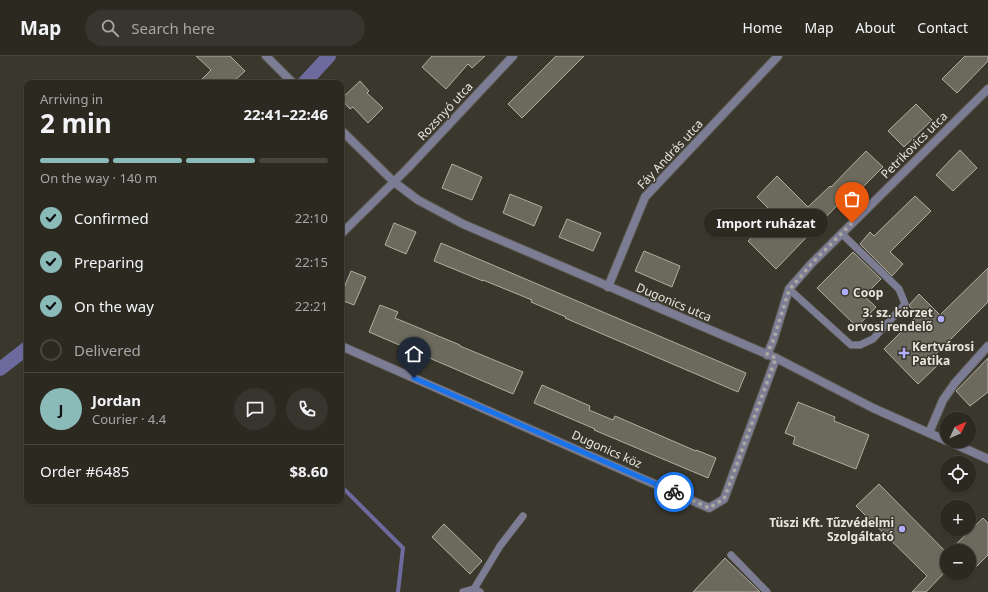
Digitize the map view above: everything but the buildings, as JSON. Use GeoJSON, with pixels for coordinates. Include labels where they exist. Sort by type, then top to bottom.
{"type":"FeatureCollection","features":[{"type":"Feature","properties":{"kind":"street"},"geometry":{"type":"LineString","coordinates":[[266,56],[289,80]]}},
{"type":"Feature","properties":{"kind":"street","name":"Rozsnyó utca"},"geometry":{"type":"LineString","coordinates":[[394,182],[513,56]]}},
{"type":"Feature","properties":{"kind":"street","name":"Fáy András utca"},"geometry":{"type":"LineString","coordinates":[[608,287],[645,198],[778,56]]}},
{"type":"Feature","properties":{"kind":"street","name":"Petrikovics utca"},"geometry":{"type":"LineString","coordinates":[[767,354],[773,341],[789,290],[812,263],[988,89]]}},
{"type":"Feature","properties":{"kind":"street","name":"Dugonics utca"},"geometry":{"type":"LineString","coordinates":[[344,133],[394,182],[418,200],[463,224],[776,358],[873,408],[940,438]]}},
{"type":"Feature","properties":{"kind":"street"},"geometry":{"type":"LineString","coordinates":[[344,231],[394,182]]}},
{"type":"Feature","properties":{"kind":"street"},"geometry":{"type":"LineString","coordinates":[[929,433],[943,400],[955,383],[988,346]]}},
{"type":"Feature","properties":{"kind":"street","name":"Dugonics köz"},"geometry":{"type":"LineString","coordinates":[[344,347],[709,508],[724,499],[776,358]]}},
{"type":"Feature","properties":{"kind":"street","name":"Dugonics utca"},"geometry":{"type":"LineString","coordinates":[[963,448],[988,459]]}},
{"type":"Feature","properties":{"kind":"lane"},"geometry":{"type":"LineString","coordinates":[[789,290],[851,345],[860,345],[873,339],[905,304],[902,294],[898,289],[842,234]]}},
{"type":"Feature","properties":{"kind":"lane"},"geometry":{"type":"LineString","coordinates":[[463,592],[477,591],[500,546],[523,516]]}},
{"type":"Feature","properties":{"kind":"lane"},"geometry":{"type":"LineString","coordinates":[[731,555],[767,592]]}},
{"type":"Feature","properties":{"kind":"waterway"},"geometry":{"type":"LineString","coordinates":[[307,80],[329,56]]}},
{"type":"Feature","properties":{"kind":"waterway"},"geometry":{"type":"LineString","coordinates":[[0,369],[24,350]]}},
{"type":"Feature","properties":{"kind":"waterway"},"geometry":{"type":"LineString","coordinates":[[344,489],[403,548],[398,592]]}},
{"type":"Feature","properties":{"kind":"way so far"},"geometry":{"type":"LineString","coordinates":[[674,492],[709,508],[724,499],[776,358],[767,354],[773,341],[789,290],[812,263],[852,223]]}},
{"type":"Feature","properties":{"kind":"place","name":"Import ruházat"},"geometry":{"type":"Point","coordinates":[852,223]}},
{"type":"Feature","properties":{"kind":"place","name":"Coop"},"geometry":{"type":"Point","coordinates":[845,292]}},
{"type":"Feature","properties":{"kind":"place","name":"3. sz. körzet orvosi rendelő"},"geometry":{"type":"Point","coordinates":[941,319]}},
{"type":"Feature","properties":{"kind":"place","name":"Kertvárosi Patika"},"geometry":{"type":"Point","coordinates":[904,353]}},
{"type":"Feature","properties":{"kind":"place","name":"Tüszi Kft. Tűzvédelmi Szolgáltató"},"geometry":{"type":"Point","coordinates":[902,529]}},
{"type":"Feature","properties":{"kind":"route"},"geometry":{"type":"LineString","coordinates":[[414,378],[674,492]]}}]}
